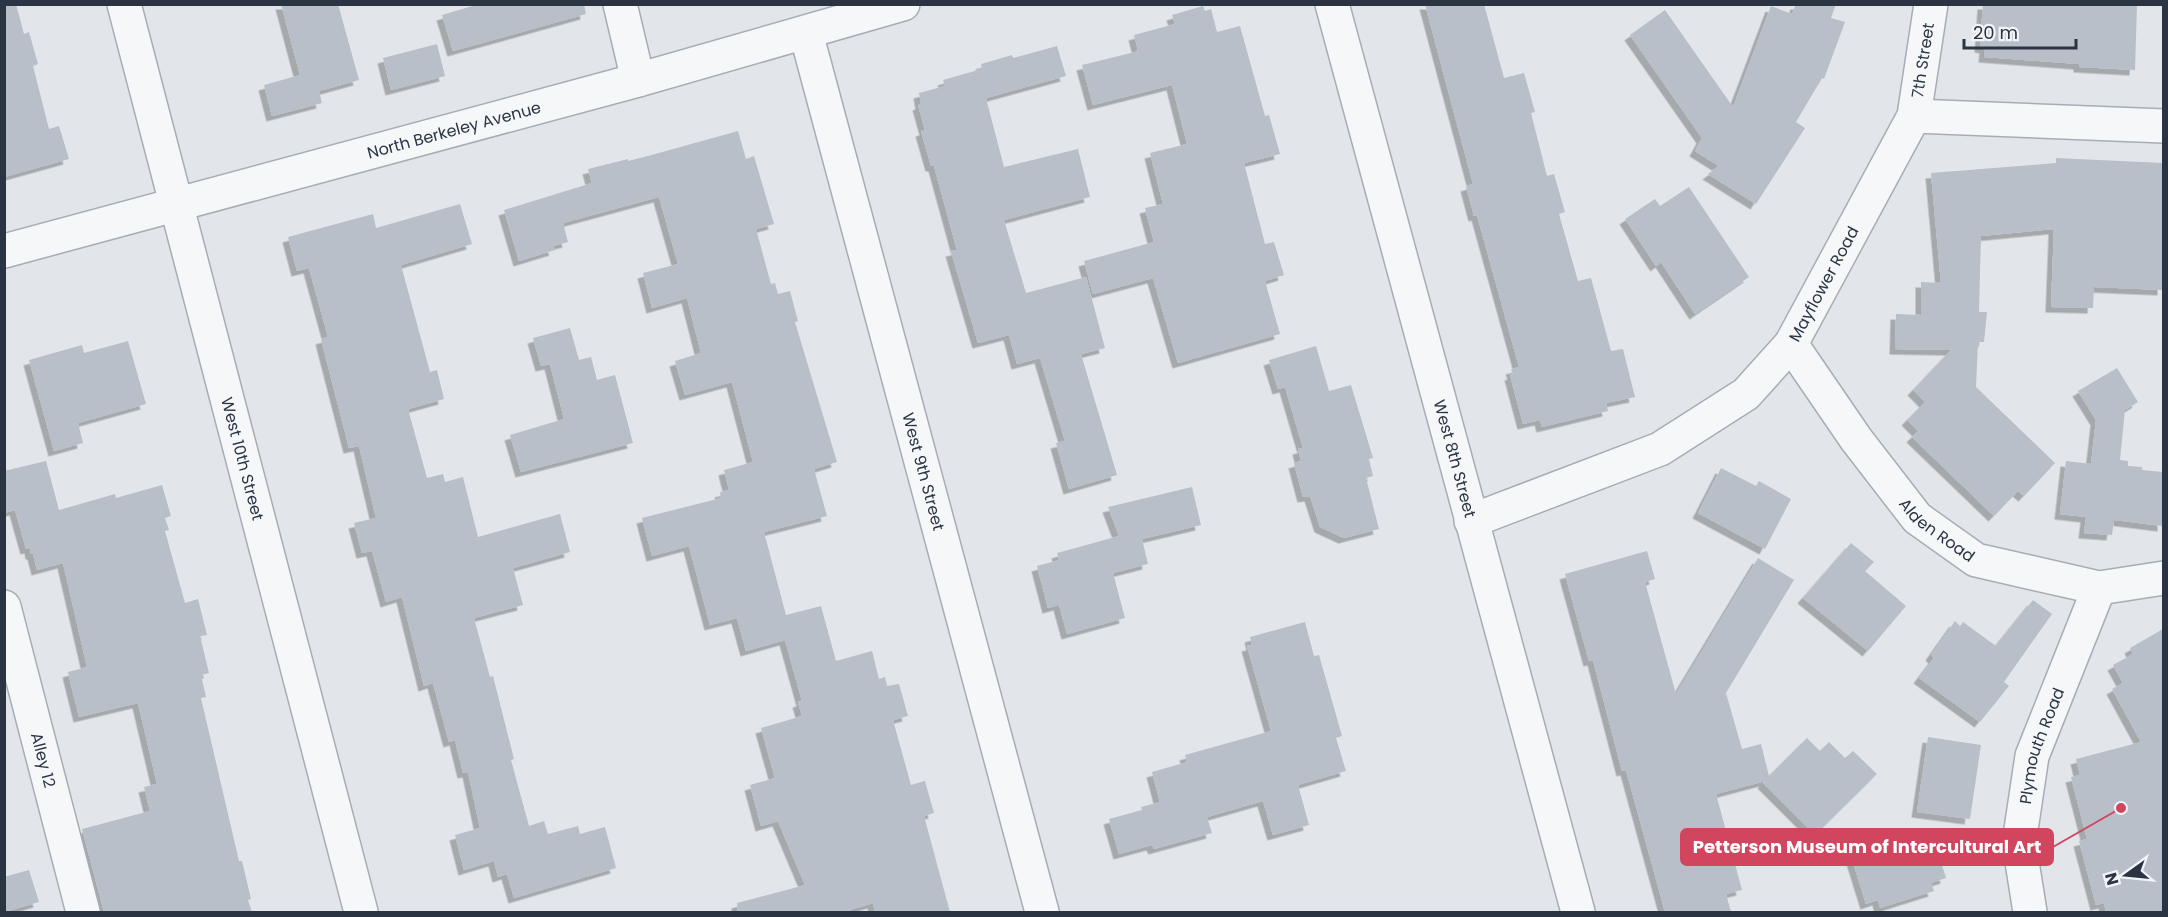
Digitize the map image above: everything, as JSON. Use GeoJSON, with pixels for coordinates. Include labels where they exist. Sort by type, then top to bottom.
{"type":"FeatureCollection","features":[{"type":"Feature","properties":{"kind":"street","name":"West 10th Street"},"geometry":{"type":"LineString","coordinates":[[124,4],[361,912]]}},
{"type":"Feature","properties":{"kind":"street"},"geometry":{"type":"LineString","coordinates":[[620,4],[638,80]]}},
{"type":"Feature","properties":{"kind":"street","name":"North Berkeley Avenue"},"geometry":{"type":"LineString","coordinates":[[4,251],[638,80],[903,4]]}},
{"type":"Feature","properties":{"kind":"street","name":"West 8th Street"},"geometry":{"type":"LineString","coordinates":[[1332,4],[1578,912]]}},
{"type":"Feature","properties":{"kind":"street","name":"7th Street"},"geometry":{"type":"LineString","coordinates":[[1914,116],[1931,4]]}},
{"type":"Feature","properties":{"kind":"street","name":"West 9th Street"},"geometry":{"type":"LineString","coordinates":[[806,33],[1042,912]]}},
{"type":"Feature","properties":{"kind":"street"},"geometry":{"type":"LineString","coordinates":[[1914,116],[2163,126]]}},
{"type":"Feature","properties":{"kind":"street","name":"Mayflower Road"},"geometry":{"type":"LineString","coordinates":[[1471,521],[1660,449],[1746,394],[1791,344],[1914,116]]}},
{"type":"Feature","properties":{"kind":"street","name":"Alden Road"},"geometry":{"type":"LineString","coordinates":[[1791,344],[1856,439],[1917,518],[1976,560],[2099,588],[2163,578]]}},
{"type":"Feature","properties":{"kind":"street","name":"Plymouth Road"},"geometry":{"type":"LineString","coordinates":[[2030,912],[2019,843],[2032,756],[2099,588]]}},
{"type":"Feature","properties":{"kind":"street","name":"Alley 12"},"geometry":{"type":"LineString","coordinates":[[4,608],[84,912]]}},
{"type":"Feature","properties":{"kind":"building"},"geometry":{"type":"Polygon","coordinates":[[[4,4],[16,4],[24,34],[29,32],[38,64],[33,66],[49,129],[59,126],[69,159],[4,177],[4,4]]]}},
{"type":"Feature","properties":{"kind":"building"},"geometry":{"type":"Polygon","coordinates":[[[281,4],[338,4],[359,80],[319,91],[322,103],[272,116],[264,85],[300,75],[281,4]]]}},
{"type":"Feature","properties":{"kind":"building"},"geometry":{"type":"Polygon","coordinates":[[[479,4],[584,4],[586,14],[453,51],[442,15],[479,4]]]}},
{"type":"Feature","properties":{"kind":"building"},"geometry":{"type":"Polygon","coordinates":[[[1425,4],[1484,4],[1504,78],[1524,73],[1535,112],[1531,113],[1547,176],[1554,174],[1565,212],[1559,214],[1578,281],[1591,278],[1611,351],[1623,349],[1635,397],[1606,403],[1608,411],[1542,427],[1540,420],[1523,424],[1510,375],[1513,374],[1511,369],[1519,367],[1477,215],[1474,216],[1466,186],[1473,184],[1425,4]]]}},
{"type":"Feature","properties":{"kind":"building"},"geometry":{"type":"Polygon","coordinates":[[[1796,4],[1836,4],[1831,18],[1845,22],[1824,79],[1822,78],[1796,122],[1805,128],[1756,204],[1708,174],[1719,166],[1695,151],[1702,138],[1630,35],[1665,10],[1733,107],[1771,6],[1792,14],[1796,4]]]}},
{"type":"Feature","properties":{"kind":"building"},"geometry":{"type":"Polygon","coordinates":[[[1983,4],[2137,6],[2135,70],[2079,67],[2079,64],[1984,57],[1985,48],[1980,47],[1983,4]]]}},
{"type":"Feature","properties":{"kind":"building"},"geometry":{"type":"Polygon","coordinates":[[[1203,6],[1205,11],[1211,9],[1217,32],[1240,26],[1265,116],[1269,115],[1280,154],[1244,163],[1265,244],[1274,242],[1284,275],[1265,281],[1280,334],[1178,363],[1153,278],[1093,294],[1084,261],[1154,242],[1145,208],[1163,204],[1150,153],[1187,144],[1172,85],[1093,105],[1082,65],[1135,52],[1138,50],[1134,35],[1175,24],[1172,15],[1203,6]]]}},
{"type":"Feature","properties":{"kind":"building"},"geometry":{"type":"Polygon","coordinates":[[[437,44],[445,76],[391,90],[383,58],[437,44]]]}},
{"type":"Feature","properties":{"kind":"building"},"geometry":{"type":"Polygon","coordinates":[[[1057,46],[1066,76],[986,98],[1004,167],[1078,149],[1090,197],[1004,220],[1026,293],[1086,277],[1105,348],[1081,354],[1117,475],[1069,489],[1056,443],[1065,441],[1040,358],[1017,364],[1009,335],[978,343],[951,251],[957,250],[934,166],[931,166],[921,131],[925,130],[918,105],[921,104],[919,93],[945,86],[943,80],[982,69],[981,64],[1057,46]]]}},
{"type":"Feature","properties":{"kind":"building"},"geometry":{"type":"Polygon","coordinates":[[[738,131],[746,159],[754,156],[774,224],[756,229],[771,284],[775,283],[778,294],[790,291],[798,321],[795,322],[837,462],[814,469],[827,516],[764,532],[786,615],[821,606],[836,661],[872,651],[879,679],[885,677],[887,686],[899,684],[908,716],[893,720],[911,785],[925,781],[934,813],[924,816],[950,912],[875,912],[873,903],[843,912],[738,912],[737,903],[805,885],[778,821],[761,826],[750,785],[775,778],[761,728],[802,716],[798,702],[802,701],[785,640],[746,651],[737,618],[710,625],[689,546],[652,556],[642,518],[721,498],[720,492],[729,490],[724,470],[753,462],[732,382],[685,395],[675,361],[701,353],[687,298],[652,308],[643,273],[678,264],[659,197],[563,223],[568,242],[553,246],[555,250],[519,261],[504,210],[592,183],[588,169],[648,156],[738,131]]]}},
{"type":"Feature","properties":{"kind":"building"},"geometry":{"type":"Polygon","coordinates":[[[2056,158],[2163,163],[2163,290],[2094,287],[2093,308],[2051,307],[2054,229],[1981,236],[1979,312],[1987,312],[1984,342],[1978,342],[1976,387],[2055,463],[2024,496],[2018,491],[1994,516],[1912,437],[1918,431],[1907,420],[1925,402],[1913,390],[1951,350],[1895,349],[1896,314],[1921,315],[1921,282],[1941,283],[1931,173],[2056,163],[2056,158]]]}},
{"type":"Feature","properties":{"kind":"building"},"geometry":{"type":"Polygon","coordinates":[[[1689,187],[1749,277],[1695,314],[1661,262],[1656,266],[1625,219],[1655,199],[1660,206],[1689,187]]]}},
{"type":"Feature","properties":{"kind":"building"},"geometry":{"type":"Polygon","coordinates":[[[460,204],[472,244],[401,265],[430,372],[437,370],[444,399],[408,409],[427,478],[443,474],[445,482],[463,477],[478,537],[560,514],[570,552],[513,568],[523,605],[474,618],[490,677],[493,676],[514,759],[511,760],[529,826],[544,821],[548,834],[578,826],[580,834],[605,827],[616,868],[514,898],[507,874],[498,877],[494,861],[464,870],[455,835],[480,828],[468,772],[463,773],[455,740],[449,742],[433,683],[424,686],[402,597],[386,602],[372,551],[362,553],[354,523],[376,518],[359,446],[349,448],[321,339],[328,337],[309,268],[297,271],[288,237],[373,214],[376,228],[460,204]]]}},
{"type":"Feature","properties":{"kind":"building"},"geometry":{"type":"Polygon","coordinates":[[[570,328],[579,360],[591,357],[597,380],[615,375],[633,443],[521,472],[510,435],[564,419],[550,364],[541,366],[533,338],[570,328]]]}},
{"type":"Feature","properties":{"kind":"building"},"geometry":{"type":"Polygon","coordinates":[[[128,341],[146,404],[78,423],[83,443],[54,451],[29,360],[82,345],[84,353],[128,341]]]}},
{"type":"Feature","properties":{"kind":"building"},"geometry":{"type":"Polygon","coordinates":[[[1316,346],[1329,391],[1351,385],[1373,458],[1369,459],[1373,476],[1366,478],[1379,529],[1344,538],[1320,527],[1310,496],[1303,497],[1294,463],[1301,461],[1298,449],[1303,448],[1285,387],[1278,389],[1269,360],[1316,346]]]}},
{"type":"Feature","properties":{"kind":"building"},"geometry":{"type":"Polygon","coordinates":[[[2117,368],[2138,402],[2125,410],[2120,460],[2128,461],[2128,466],[2142,467],[2142,470],[2163,472],[2163,526],[2114,520],[2112,535],[2084,533],[2086,517],[2060,514],[2066,461],[2091,464],[2096,420],[2078,391],[2117,368]]]}},
{"type":"Feature","properties":{"kind":"building"},"geometry":{"type":"Polygon","coordinates":[[[46,461],[59,510],[115,494],[116,498],[162,485],[171,516],[165,518],[169,530],[165,531],[185,603],[198,599],[207,635],[200,636],[209,673],[201,675],[206,697],[201,698],[239,861],[242,861],[252,912],[104,912],[82,829],[150,811],[144,787],[157,784],[138,703],[79,717],[68,672],[87,667],[63,563],[37,570],[30,548],[26,549],[15,510],[4,513],[4,471],[46,461]]]}},
{"type":"Feature","properties":{"kind":"building"},"geometry":{"type":"Polygon","coordinates":[[[1721,468],[1756,486],[1759,481],[1791,499],[1765,549],[1698,513],[1721,468]]]}},
{"type":"Feature","properties":{"kind":"building"},"geometry":{"type":"Polygon","coordinates":[[[1192,487],[1201,525],[1142,539],[1148,564],[1113,573],[1125,618],[1067,634],[1059,605],[1048,608],[1037,566],[1059,560],[1057,553],[1119,536],[1108,507],[1192,487]]]}},
{"type":"Feature","properties":{"kind":"building"},"geometry":{"type":"Polygon","coordinates":[[[1851,543],[1874,562],[1865,571],[1906,606],[1868,651],[1803,598],[1851,543]]]}},
{"type":"Feature","properties":{"kind":"building"},"geometry":{"type":"Polygon","coordinates":[[[1647,551],[1655,579],[1645,582],[1676,694],[1758,558],[1794,580],[1726,693],[1742,749],[1761,744],[1769,776],[1807,738],[1820,751],[1829,742],[1845,758],[1853,751],[1877,774],[1815,835],[1763,783],[1765,781],[1716,794],[1742,890],[1726,894],[1731,912],[1665,912],[1626,770],[1622,771],[1593,660],[1589,661],[1565,574],[1647,551]]]}},
{"type":"Feature","properties":{"kind":"building"},"geometry":{"type":"Polygon","coordinates":[[[2033,600],[2052,614],[2004,682],[2009,686],[1980,722],[1919,678],[1934,658],[1931,655],[1955,621],[1960,626],[1963,622],[1996,646],[2033,600]]]}},
{"type":"Feature","properties":{"kind":"building"},"geometry":{"type":"Polygon","coordinates":[[[1305,622],[1314,656],[1319,655],[1342,736],[1336,738],[1346,771],[1298,785],[1309,825],[1273,835],[1263,801],[1207,817],[1212,833],[1154,849],[1152,845],[1119,854],[1109,819],[1142,810],[1141,807],[1160,802],[1152,772],[1187,762],[1185,755],[1271,731],[1247,646],[1252,645],[1250,637],[1305,622]]]}},
{"type":"Feature","properties":{"kind":"building"},"geometry":{"type":"Polygon","coordinates":[[[2163,629],[2163,912],[2106,912],[2104,903],[2096,905],[2079,841],[2087,839],[2071,777],[2080,775],[2076,759],[2141,742],[2112,689],[2123,683],[2113,665],[2133,654],[2130,648],[2163,629]]]}},
{"type":"Feature","properties":{"kind":"building"},"geometry":{"type":"Polygon","coordinates":[[[1928,737],[1981,745],[1970,819],[1917,812],[1928,737]]]}},
{"type":"Feature","properties":{"kind":"building"},"geometry":{"type":"Polygon","coordinates":[[[1931,830],[1946,878],[1931,883],[1934,891],[1880,908],[1878,900],[1866,904],[1851,856],[1931,830]]]}},
{"type":"Feature","properties":{"kind":"building"},"geometry":{"type":"Polygon","coordinates":[[[29,870],[39,902],[4,912],[4,877],[29,870]]]}},
{"type":"Feature","properties":{"kind":"place","name":"Petterson Museum of Intercultural Art"},"geometry":{"type":"Point","coordinates":[2121,808]}}]}
